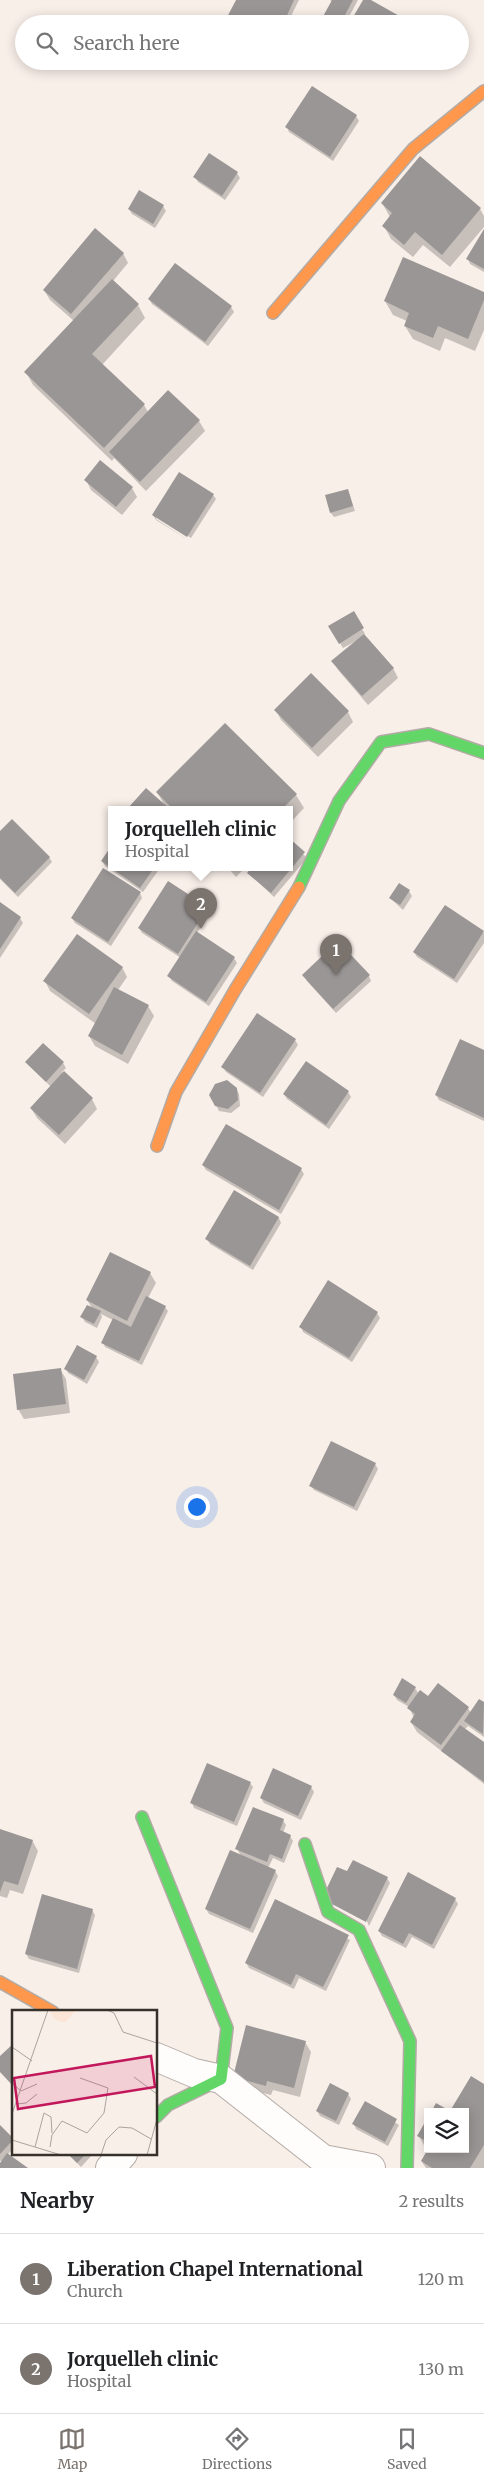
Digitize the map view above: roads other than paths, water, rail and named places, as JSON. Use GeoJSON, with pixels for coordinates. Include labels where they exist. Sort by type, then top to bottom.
{"type":"FeatureCollection","features":[{"type":"Feature","properties":{"kind":"street"},"geometry":{"type":"LineString","coordinates":[[273,313],[364,209],[412,149],[484,91]]}},
{"type":"Feature","properties":{"kind":"street"},"geometry":{"type":"LineString","coordinates":[[157,1146],[176,1092],[235,990],[297,891],[339,802],[381,742],[429,734],[484,753]]}},
{"type":"Feature","properties":{"kind":"street"},"geometry":{"type":"LineString","coordinates":[[142,1817],[227,2028],[221,2079]]}},
{"type":"Feature","properties":{"kind":"street"},"geometry":{"type":"LineString","coordinates":[[305,1844],[328,1912],[360,1930],[410,2041],[407,2168]]}},
{"type":"Feature","properties":{"kind":"street"},"geometry":{"type":"LineString","coordinates":[[0,1982],[49,2010]]}},
{"type":"Feature","properties":{"kind":"street"},"geometry":{"type":"LineString","coordinates":[[158,2058],[194,2073],[221,2079],[323,2159],[371,2168]]}},
{"type":"Feature","properties":{"kind":"street"},"geometry":{"type":"LineString","coordinates":[[158,2115],[168,2105],[221,2079]]}},
{"type":"Feature","properties":{"kind":"street"},"geometry":{"type":"LineString","coordinates":[[110,2168],[121,2156]]}},
{"type":"Feature","properties":{"kind":"place","name":"Jorquelleh clinic"},"geometry":{"type":"Point","coordinates":[201,929]}},
{"type":"Feature","properties":{"kind":"place","name":"Liberation Chapel International"},"geometry":{"type":"Point","coordinates":[336,975]}}]}
